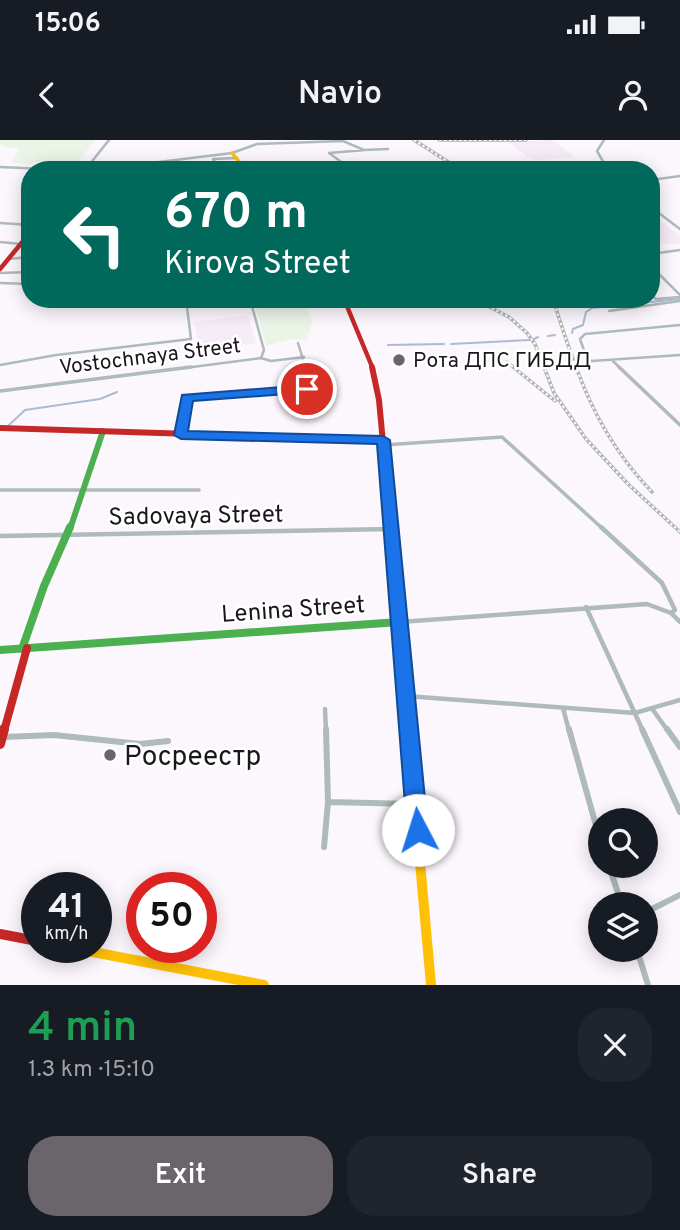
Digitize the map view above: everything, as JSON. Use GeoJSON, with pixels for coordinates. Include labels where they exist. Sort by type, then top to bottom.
{"type":"FeatureCollection","features":[{"type":"Feature","properties":{"kind":"street"},"geometry":{"type":"LineString","coordinates":[[92,161],[109,140]]}},
{"type":"Feature","properties":{"kind":"street"},"geometry":{"type":"LineString","coordinates":[[603,161],[597,151],[604,140]]}},
{"type":"Feature","properties":{"kind":"street"},"geometry":{"type":"LineString","coordinates":[[215,161],[214,159],[234,156],[248,141]]}},
{"type":"Feature","properties":{"kind":"street"},"geometry":{"type":"LineString","coordinates":[[243,148],[257,144],[336,141],[349,142],[366,150]]}},
{"type":"Feature","properties":{"kind":"street"},"geometry":{"type":"LineString","coordinates":[[340,161],[329,153],[388,149]]}},
{"type":"Feature","properties":{"kind":"street"},"geometry":{"type":"LineString","coordinates":[[167,161],[234,156]]}},
{"type":"Feature","properties":{"kind":"street"},"geometry":{"type":"LineString","coordinates":[[234,156],[238,161]]}},
{"type":"Feature","properties":{"kind":"street"},"geometry":{"type":"LineString","coordinates":[[0,167],[21,167]]}},
{"type":"Feature","properties":{"kind":"street"},"geometry":{"type":"LineString","coordinates":[[660,179],[680,176]]}},
{"type":"Feature","properties":{"kind":"street"},"geometry":{"type":"LineString","coordinates":[[660,214],[680,229]]}},
{"type":"Feature","properties":{"kind":"street"},"geometry":{"type":"LineString","coordinates":[[0,223],[21,225]]}},
{"type":"Feature","properties":{"kind":"street"},"geometry":{"type":"LineString","coordinates":[[0,230],[5,224]]}},
{"type":"Feature","properties":{"kind":"street"},"geometry":{"type":"LineString","coordinates":[[0,242],[21,244]]}},
{"type":"Feature","properties":{"kind":"street"},"geometry":{"type":"LineString","coordinates":[[0,271],[21,244]]}},
{"type":"Feature","properties":{"kind":"street"},"geometry":{"type":"LineString","coordinates":[[660,253],[680,250]]}},
{"type":"Feature","properties":{"kind":"street"},"geometry":{"type":"LineString","coordinates":[[8,259],[21,258]]}},
{"type":"Feature","properties":{"kind":"street"},"geometry":{"type":"LineString","coordinates":[[0,271],[21,272]]}},
{"type":"Feature","properties":{"kind":"street"},"geometry":{"type":"LineString","coordinates":[[660,276],[680,298]]}},
{"type":"Feature","properties":{"kind":"street"},"geometry":{"type":"LineString","coordinates":[[0,283],[21,284]]}},
{"type":"Feature","properties":{"kind":"street"},"geometry":{"type":"LineString","coordinates":[[660,299],[680,298]]}},
{"type":"Feature","properties":{"kind":"street"},"geometry":{"type":"LineString","coordinates":[[660,302],[680,298]]}},
{"type":"Feature","properties":{"kind":"street"},"geometry":{"type":"LineString","coordinates":[[0,365],[56,355],[191,339],[188,308]]}},
{"type":"Feature","properties":{"kind":"street"},"geometry":{"type":"LineString","coordinates":[[252,308],[264,350],[261,358]]}},
{"type":"Feature","properties":{"kind":"street"},"geometry":{"type":"LineString","coordinates":[[348,308],[372,366],[384,442],[432,985]]}},
{"type":"Feature","properties":{"kind":"street"},"geometry":{"type":"LineString","coordinates":[[609,311],[625,308]]}},
{"type":"Feature","properties":{"kind":"street"},"geometry":{"type":"LineString","coordinates":[[680,325],[582,335],[580,339],[587,359],[601,362],[680,355]]}},
{"type":"Feature","properties":{"kind":"street"},"geometry":{"type":"LineString","coordinates":[[181,435],[187,398],[306,391],[308,387],[304,357],[298,343]]}},
{"type":"Feature","properties":{"kind":"street","name":"Vostochnaya Street"},"geometry":{"type":"LineString","coordinates":[[0,391],[261,358],[271,361],[304,357]]}},
{"type":"Feature","properties":{"kind":"street"},"geometry":{"type":"LineString","coordinates":[[614,361],[680,425]]}},
{"type":"Feature","properties":{"kind":"street"},"geometry":{"type":"LineString","coordinates":[[4,428],[384,442],[502,438],[517,447],[564,497],[577,505],[662,583],[676,610],[671,613],[680,622]]}},
{"type":"Feature","properties":{"kind":"street"},"geometry":{"type":"LineString","coordinates":[[103,431],[68,534],[44,586],[24,648],[1,741],[54,735],[140,744],[168,741]]}},
{"type":"Feature","properties":{"kind":"street"},"geometry":{"type":"LineString","coordinates":[[0,490],[199,490]]}},
{"type":"Feature","properties":{"kind":"street","name":"Sadovaya Street"},"geometry":{"type":"LineString","coordinates":[[0,536],[392,529]]}},
{"type":"Feature","properties":{"kind":"street","name":"Lenina Street"},"geometry":{"type":"LineString","coordinates":[[0,650],[586,607],[647,604],[671,613]]}},
{"type":"Feature","properties":{"kind":"street"},"geometry":{"type":"LineString","coordinates":[[586,607],[680,812]]}},
{"type":"Feature","properties":{"kind":"street"},"geometry":{"type":"LineString","coordinates":[[406,696],[635,713],[653,710],[680,700]]}},
{"type":"Feature","properties":{"kind":"street"},"geometry":{"type":"LineString","coordinates":[[563,708],[591,808]]}},
{"type":"Feature","properties":{"kind":"street"},"geometry":{"type":"LineString","coordinates":[[324,847],[328,802],[325,709]]}},
{"type":"Feature","properties":{"kind":"street"},"geometry":{"type":"LineString","coordinates":[[653,710],[680,747]]}},
{"type":"Feature","properties":{"kind":"street"},"geometry":{"type":"LineString","coordinates":[[328,802],[415,804]]}},
{"type":"Feature","properties":{"kind":"street"},"geometry":{"type":"LineString","coordinates":[[658,906],[680,895]]}},
{"type":"Feature","properties":{"kind":"street"},"geometry":{"type":"LineString","coordinates":[[0,934],[21,938]]}},
{"type":"Feature","properties":{"kind":"street"},"geometry":{"type":"LineString","coordinates":[[112,956],[264,985]]}},
{"type":"Feature","properties":{"kind":"street"},"geometry":{"type":"LineString","coordinates":[[641,962],[648,985]]}},
{"type":"Feature","properties":{"kind":"shaded area"},"geometry":{"type":"Polygon","coordinates":[[[0,140],[95,140],[79,161],[11,162],[20,149],[2,146],[0,140]]]}},
{"type":"Feature","properties":{"kind":"shaded area"},"geometry":{"type":"Polygon","coordinates":[[[552,140],[575,157],[538,160],[527,157],[509,142],[552,140]]]}},
{"type":"Feature","properties":{"kind":"shaded area"},"geometry":{"type":"Polygon","coordinates":[[[660,220],[680,236],[680,244],[660,244],[660,220]]]}},
{"type":"Feature","properties":{"kind":"shaded area"},"geometry":{"type":"Polygon","coordinates":[[[256,308],[307,308],[313,323],[309,327],[311,331],[307,334],[308,340],[292,339],[266,346],[256,308]]]}},
{"type":"Feature","properties":{"kind":"shaded area"},"geometry":{"type":"Polygon","coordinates":[[[248,315],[256,343],[200,350],[194,322],[248,315]]]}},
{"type":"Feature","properties":{"kind":"waterway"},"geometry":{"type":"LineString","coordinates":[[660,301],[680,299]]}},
{"type":"Feature","properties":{"kind":"waterway"},"geometry":{"type":"LineString","coordinates":[[572,333],[573,329],[583,325],[586,312],[592,308]]}},
{"type":"Feature","properties":{"kind":"waterway"},"geometry":{"type":"LineString","coordinates":[[548,336],[555,335]]}},
{"type":"Feature","properties":{"kind":"waterway"},"geometry":{"type":"LineString","coordinates":[[534,339],[538,337]]}},
{"type":"Feature","properties":{"kind":"waterway"},"geometry":{"type":"LineString","coordinates":[[451,344],[530,340]]}},
{"type":"Feature","properties":{"kind":"waterway"},"geometry":{"type":"LineString","coordinates":[[388,345],[444,344]]}},
{"type":"Feature","properties":{"kind":"waterway"},"geometry":{"type":"LineString","coordinates":[[8,426],[25,410],[100,399],[117,392]]}},
{"type":"Feature","properties":{"kind":"railway"},"geometry":{"type":"LineString","coordinates":[[414,140],[447,161]]}},
{"type":"Feature","properties":{"kind":"railway"},"geometry":{"type":"LineString","coordinates":[[439,140],[526,140]]}},
{"type":"Feature","properties":{"kind":"railway"},"geometry":{"type":"LineString","coordinates":[[492,308],[509,317],[535,344],[554,393],[586,439],[628,484],[680,532]]}},
{"type":"Feature","properties":{"kind":"railway"},"geometry":{"type":"LineString","coordinates":[[556,308],[590,402],[617,448],[652,492]]}},
{"type":"Feature","properties":{"kind":"railway"},"geometry":{"type":"LineString","coordinates":[[507,362],[555,401]]}},
{"type":"Feature","properties":{"kind":"traffic: fast"},"geometry":{"type":"LineString","coordinates":[[22,649],[44,586],[68,534],[103,431]]}},
{"type":"Feature","properties":{"kind":"traffic: fast"},"geometry":{"type":"LineString","coordinates":[[0,650],[399,622]]}},
{"type":"Feature","properties":{"kind":"traffic: slow"},"geometry":{"type":"LineString","coordinates":[[232,153],[239,161]]}},
{"type":"Feature","properties":{"kind":"traffic: slow"},"geometry":{"type":"LineString","coordinates":[[393,556],[431,985]]}},
{"type":"Feature","properties":{"kind":"traffic: slow"},"geometry":{"type":"LineString","coordinates":[[112,956],[264,985]]}},
{"type":"Feature","properties":{"kind":"traffic: jam"},"geometry":{"type":"LineString","coordinates":[[0,269],[21,244]]}},
{"type":"Feature","properties":{"kind":"traffic: jam"},"geometry":{"type":"LineString","coordinates":[[348,308],[372,366],[379,400],[393,556]]}},
{"type":"Feature","properties":{"kind":"traffic: jam"},"geometry":{"type":"LineString","coordinates":[[0,428],[383,440]]}},
{"type":"Feature","properties":{"kind":"traffic: jam"},"geometry":{"type":"LineString","coordinates":[[0,744],[27,648]]}},
{"type":"Feature","properties":{"kind":"traffic: jam"},"geometry":{"type":"LineString","coordinates":[[0,934],[21,938]]}},
{"type":"Feature","properties":{"kind":"place","name":"Рота ДПС ГИБДД"},"geometry":{"type":"Point","coordinates":[399,360]}},
{"type":"Feature","properties":{"kind":"place","name":"Росреестр"},"geometry":{"type":"Point","coordinates":[110,755]}},
{"type":"Feature","properties":{"kind":"route"},"geometry":{"type":"LineString","coordinates":[[307,389],[187,398],[181,435],[383,440],[398,631],[418,830]]}}]}
